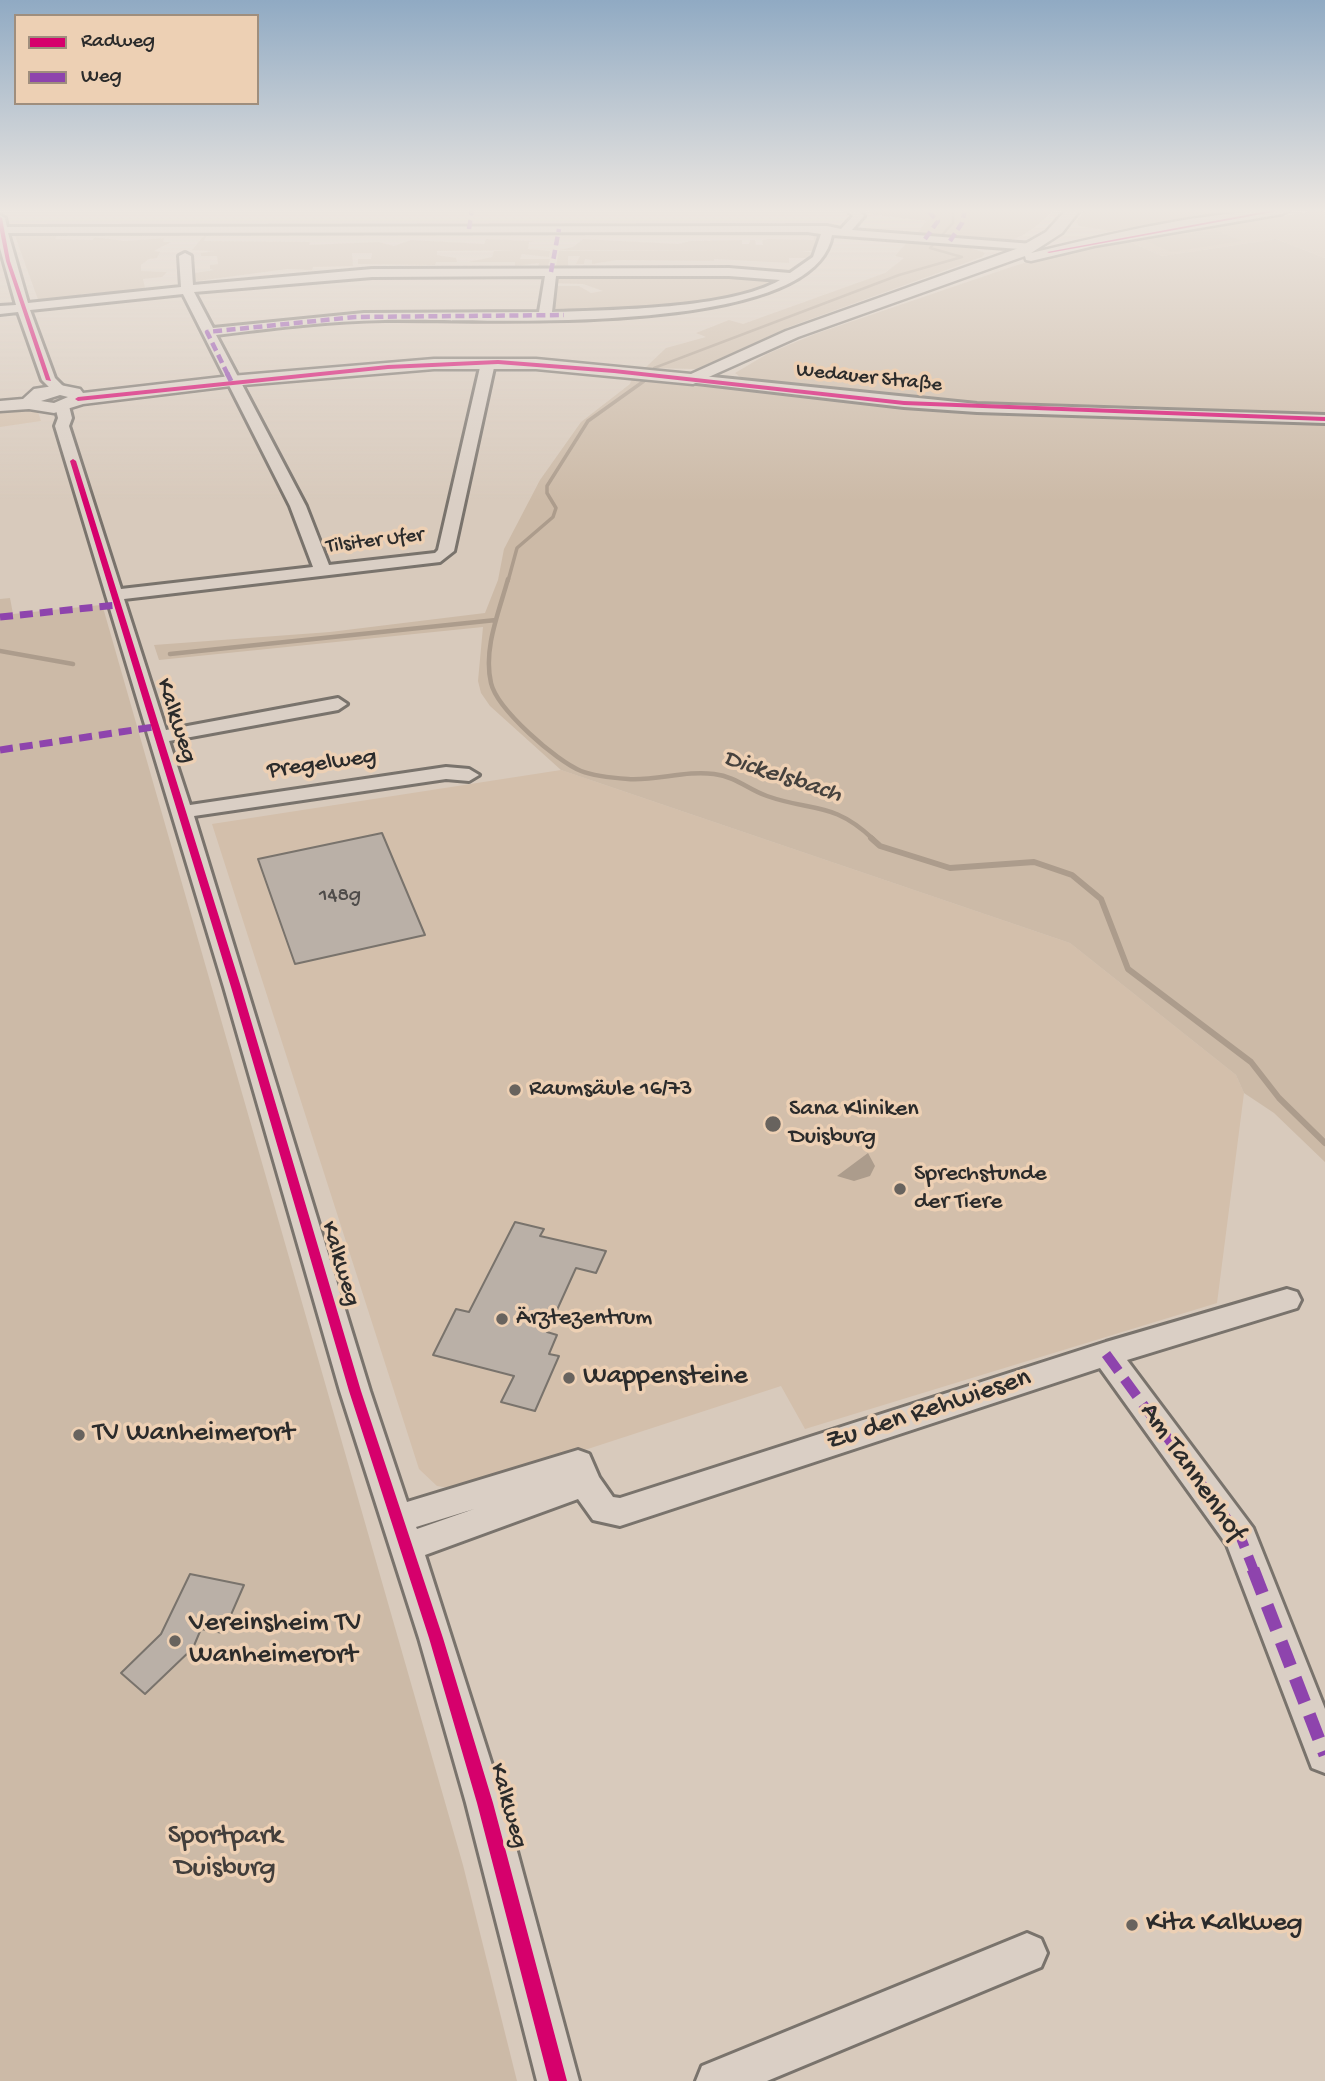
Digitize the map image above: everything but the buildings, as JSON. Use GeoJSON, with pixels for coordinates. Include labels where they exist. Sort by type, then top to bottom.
{"type":"FeatureCollection","features":[{"type":"Feature","properties":{"kind":"main road"},"geometry":{"type":"LineString","coordinates":[[693,379],[792,334],[870,307]]}},
{"type":"Feature","properties":{"kind":"main road","name":"Wedauer Straße"},"geometry":{"type":"LineString","coordinates":[[0,404],[397,366],[536,364],[693,379]]}},
{"type":"Feature","properties":{"kind":"street"},"geometry":{"type":"LineString","coordinates":[[0,310],[31,307]]}},
{"type":"Feature","properties":{"kind":"street"},"geometry":{"type":"LineString","coordinates":[[195,307],[299,508],[323,571]]}},
{"type":"Feature","properties":{"kind":"street"},"geometry":{"type":"LineString","coordinates":[[545,315],[546,307]]}},
{"type":"Feature","properties":{"kind":"street"},"geometry":{"type":"LineString","coordinates":[[207,332],[355,317],[625,313],[682,307]]}},
{"type":"Feature","properties":{"kind":"street","name":"Kalkweg"},"geometry":{"type":"LineString","coordinates":[[23,308],[54,397],[55,421],[62,426],[115,595],[347,1364],[403,1533],[485,1803],[558,2081]]}},
{"type":"Feature","properties":{"kind":"street","name":"Tilsiter Ufer"},"geometry":{"type":"LineString","coordinates":[[115,595],[434,558],[446,551],[488,363]]}},
{"type":"Feature","properties":{"kind":"street","name":"Wedauer Straße"},"geometry":{"type":"LineString","coordinates":[[693,379],[892,402],[976,408],[1325,419]]}},
{"type":"Feature","properties":{"kind":"street","name":"Kalkweg"},"geometry":{"type":"LineString","coordinates":[[157,737],[338,704]]}},
{"type":"Feature","properties":{"kind":"street","name":"Pregelweg"},"geometry":{"type":"LineString","coordinates":[[182,812],[446,773],[469,775]]}},
{"type":"Feature","properties":{"kind":"street","name":"Zu den Rehwiesen"},"geometry":{"type":"LineString","coordinates":[[403,1533],[581,1473],[604,1510],[620,1512],[1106,1354],[1287,1300]]}},
{"type":"Feature","properties":{"kind":"street","name":"Am Tannenhof"},"geometry":{"type":"LineString","coordinates":[[1106,1354],[1241,1538],[1325,1755]]}},
{"type":"Feature","properties":{"kind":"street"},"geometry":{"type":"LineString","coordinates":[[717,2081],[1027,1953]]}},
{"type":"Feature","properties":{"kind":"shaded area"},"geometry":{"type":"Polygon","coordinates":[[[37,409],[41,421],[0,427],[0,410],[37,409]]]}},
{"type":"Feature","properties":{"kind":"shaded area","name":"Sana Kliniken Duisburg"},"geometry":{"type":"Polygon","coordinates":[[[561,770],[1070,943],[1236,1075],[1244,1093],[1217,1303],[805,1429],[781,1386],[462,1490],[437,1486],[419,1469],[212,824],[561,770]]]}},
{"type":"Feature","properties":{"kind":"shaded area"},"geometry":{"type":"Polygon","coordinates":[[[868,1153],[875,1166],[870,1176],[854,1181],[837,1176],[868,1153]]]}},
{"type":"Feature","properties":{"kind":"green space"},"geometry":{"type":"Polygon","coordinates":[[[553,307],[629,307],[553,311],[553,307]]]}},
{"type":"Feature","properties":{"kind":"green space"},"geometry":{"type":"Polygon","coordinates":[[[790,307],[844,307],[789,327],[697,369],[645,368],[666,348],[706,337],[696,333],[729,320],[743,324],[790,307]]]}},
{"type":"Feature","properties":{"kind":"green space"},"geometry":{"type":"Polygon","coordinates":[[[894,307],[1325,307],[1325,414],[964,403],[744,380],[735,373],[767,354],[894,307]]]}},
{"type":"Feature","properties":{"kind":"green space"},"geometry":{"type":"Polygon","coordinates":[[[632,378],[963,413],[1325,424],[1325,1162],[1274,1113],[1244,1093],[1236,1075],[1070,943],[561,770],[490,706],[481,693],[478,681],[483,627],[159,660],[154,645],[330,632],[485,613],[498,580],[504,549],[540,480],[581,422],[630,384],[632,378]]]}},
{"type":"Feature","properties":{"kind":"green space","name":"Sportpark Duisburg"},"geometry":{"type":"Polygon","coordinates":[[[10,598],[13,614],[101,605],[104,611],[463,1865],[517,2081],[0,2081],[0,599],[10,598]]]}},
{"type":"Feature","properties":{"kind":"waterway","name":"Dickelsbach"},"geometry":{"type":"LineString","coordinates":[[654,368],[814,307]]}},
{"type":"Feature","properties":{"kind":"waterway","name":"Dickelsbach"},"geometry":{"type":"LineString","coordinates":[[508,581],[517,548],[553,517],[556,508],[547,493],[547,486],[588,421],[644,381]]}},
{"type":"Feature","properties":{"kind":"waterway","name":"Dickelsbach"},"geometry":{"type":"LineString","coordinates":[[508,579],[490,644],[491,683],[504,706],[516,720],[557,757],[581,771],[610,777],[639,779],[703,773],[722,776],[767,796],[822,809],[846,818],[873,839]]}},
{"type":"Feature","properties":{"kind":"waterway"},"geometry":{"type":"LineString","coordinates":[[170,654],[496,620]]}},
{"type":"Feature","properties":{"kind":"waterway"},"geometry":{"type":"LineString","coordinates":[[0,651],[73,664]]}},
{"type":"Feature","properties":{"kind":"waterway","name":"Dickelsbach"},"geometry":{"type":"LineString","coordinates":[[871,838],[880,846],[950,868],[1034,862],[1072,875],[1101,899],[1128,969],[1251,1062],[1279,1098],[1325,1143]]}},
{"type":"Feature","properties":{"kind":"marked path"},"geometry":{"type":"LineString","coordinates":[[231,381],[207,332],[355,317],[564,315]]}},
{"type":"Feature","properties":{"kind":"marked path"},"geometry":{"type":"LineString","coordinates":[[0,617],[117,605]]}},
{"type":"Feature","properties":{"kind":"marked path"},"geometry":{"type":"LineString","coordinates":[[0,750],[154,727]]}},
{"type":"Feature","properties":{"kind":"marked path"},"geometry":{"type":"LineString","coordinates":[[1106,1354],[1241,1538],[1325,1755]]}},
{"type":"Feature","properties":{"kind":"cycle path"},"geometry":{"type":"LineString","coordinates":[[24,307],[49,380]]}},
{"type":"Feature","properties":{"kind":"cycle path"},"geometry":{"type":"LineString","coordinates":[[78,399],[388,367],[498,362],[614,371],[904,403],[1325,419]]}},
{"type":"Feature","properties":{"kind":"cycle path"},"geometry":{"type":"LineString","coordinates":[[73,461],[236,987],[355,1391],[436,1638],[485,1803],[558,2081]]}},
{"type":"Feature","properties":{"kind":"place","name":"Raumsäule 16/73"},"geometry":{"type":"Point","coordinates":[515,1090]}},
{"type":"Feature","properties":{"kind":"place","name":"Sana Kliniken Duisburg"},"geometry":{"type":"Point","coordinates":[773,1124]}},
{"type":"Feature","properties":{"kind":"place","name":"Sprechstunde der Tiere"},"geometry":{"type":"Point","coordinates":[900,1189]}},
{"type":"Feature","properties":{"kind":"place","name":"Ärztezentrum"},"geometry":{"type":"Point","coordinates":[502,1319]}},
{"type":"Feature","properties":{"kind":"place","name":"Wappensteine"},"geometry":{"type":"Point","coordinates":[569,1378]}},
{"type":"Feature","properties":{"kind":"place","name":"TV Wanheimerort"},"geometry":{"type":"Point","coordinates":[79,1435]}},
{"type":"Feature","properties":{"kind":"place","name":"Vereinsheim TV Wanheimerort"},"geometry":{"type":"Point","coordinates":[175,1641]}},
{"type":"Feature","properties":{"kind":"place","name":"Kita Kalkweg"},"geometry":{"type":"Point","coordinates":[1132,1925]}}]}
